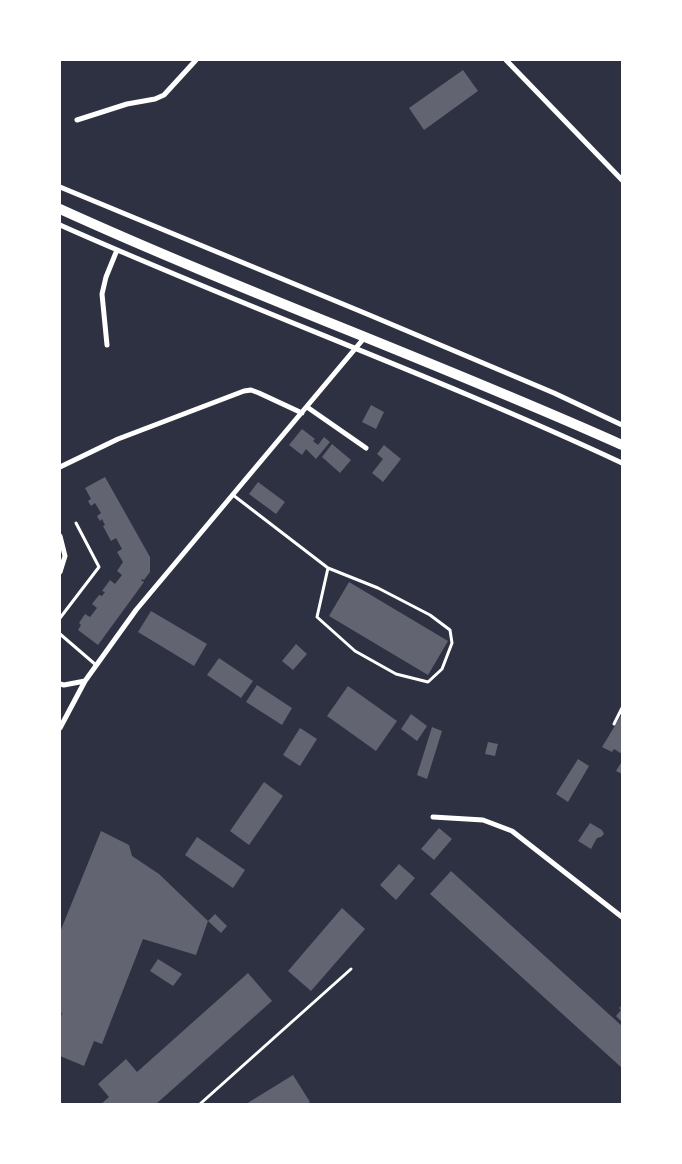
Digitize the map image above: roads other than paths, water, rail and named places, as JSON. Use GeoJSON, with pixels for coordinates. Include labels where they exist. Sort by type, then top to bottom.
{"type":"FeatureCollection","features":[{"type":"Feature","properties":{"kind":"highway"},"geometry":{"type":"LineString","coordinates":[[60,209],[157,253],[365,336],[549,412],[622,445]]}},
{"type":"Feature","properties":{"kind":"street"},"geometry":{"type":"LineString","coordinates":[[77,120],[127,104],[155,99],[164,95],[196,60]]}},
{"type":"Feature","properties":{"kind":"street"},"geometry":{"type":"LineString","coordinates":[[506,60],[622,180]]}},
{"type":"Feature","properties":{"kind":"street"},"geometry":{"type":"LineString","coordinates":[[60,187],[403,329],[554,393],[622,425]]}},
{"type":"Feature","properties":{"kind":"street"},"geometry":{"type":"LineString","coordinates":[[60,225],[469,395],[622,463]]}},
{"type":"Feature","properties":{"kind":"street"},"geometry":{"type":"LineString","coordinates":[[107,345],[102,294],[106,277],[117,250]]}},
{"type":"Feature","properties":{"kind":"street"},"geometry":{"type":"LineString","coordinates":[[60,728],[86,681],[136,610],[365,336]]}},
{"type":"Feature","properties":{"kind":"street"},"geometry":{"type":"LineString","coordinates":[[60,467],[118,439],[244,391],[252,390],[259,392],[302,413]]}},
{"type":"Feature","properties":{"kind":"street"},"geometry":{"type":"LineString","coordinates":[[307,407],[366,448]]}},
{"type":"Feature","properties":{"kind":"street"},"geometry":{"type":"LineString","coordinates":[[60,536],[65,556],[60,572]]}},
{"type":"Feature","properties":{"kind":"street"},"geometry":{"type":"LineString","coordinates":[[60,684],[86,681]]}},
{"type":"Feature","properties":{"kind":"street"},"geometry":{"type":"LineString","coordinates":[[433,817],[483,820],[512,831],[622,917]]}},
{"type":"Feature","properties":{"kind":"lane"},"geometry":{"type":"LineString","coordinates":[[233,496],[328,568],[378,588],[430,615],[450,630],[452,643],[442,669],[428,682],[396,674],[355,651],[348,645],[317,617],[328,568]]}},
{"type":"Feature","properties":{"kind":"lane"},"geometry":{"type":"LineString","coordinates":[[60,618],[98,566],[76,523]]}},
{"type":"Feature","properties":{"kind":"lane"},"geometry":{"type":"LineString","coordinates":[[60,634],[97,666]]}},
{"type":"Feature","properties":{"kind":"lane"},"geometry":{"type":"LineString","coordinates":[[614,724],[622,708]]}},
{"type":"Feature","properties":{"kind":"lane"},"geometry":{"type":"LineString","coordinates":[[200,1104],[351,969]]}}]}
